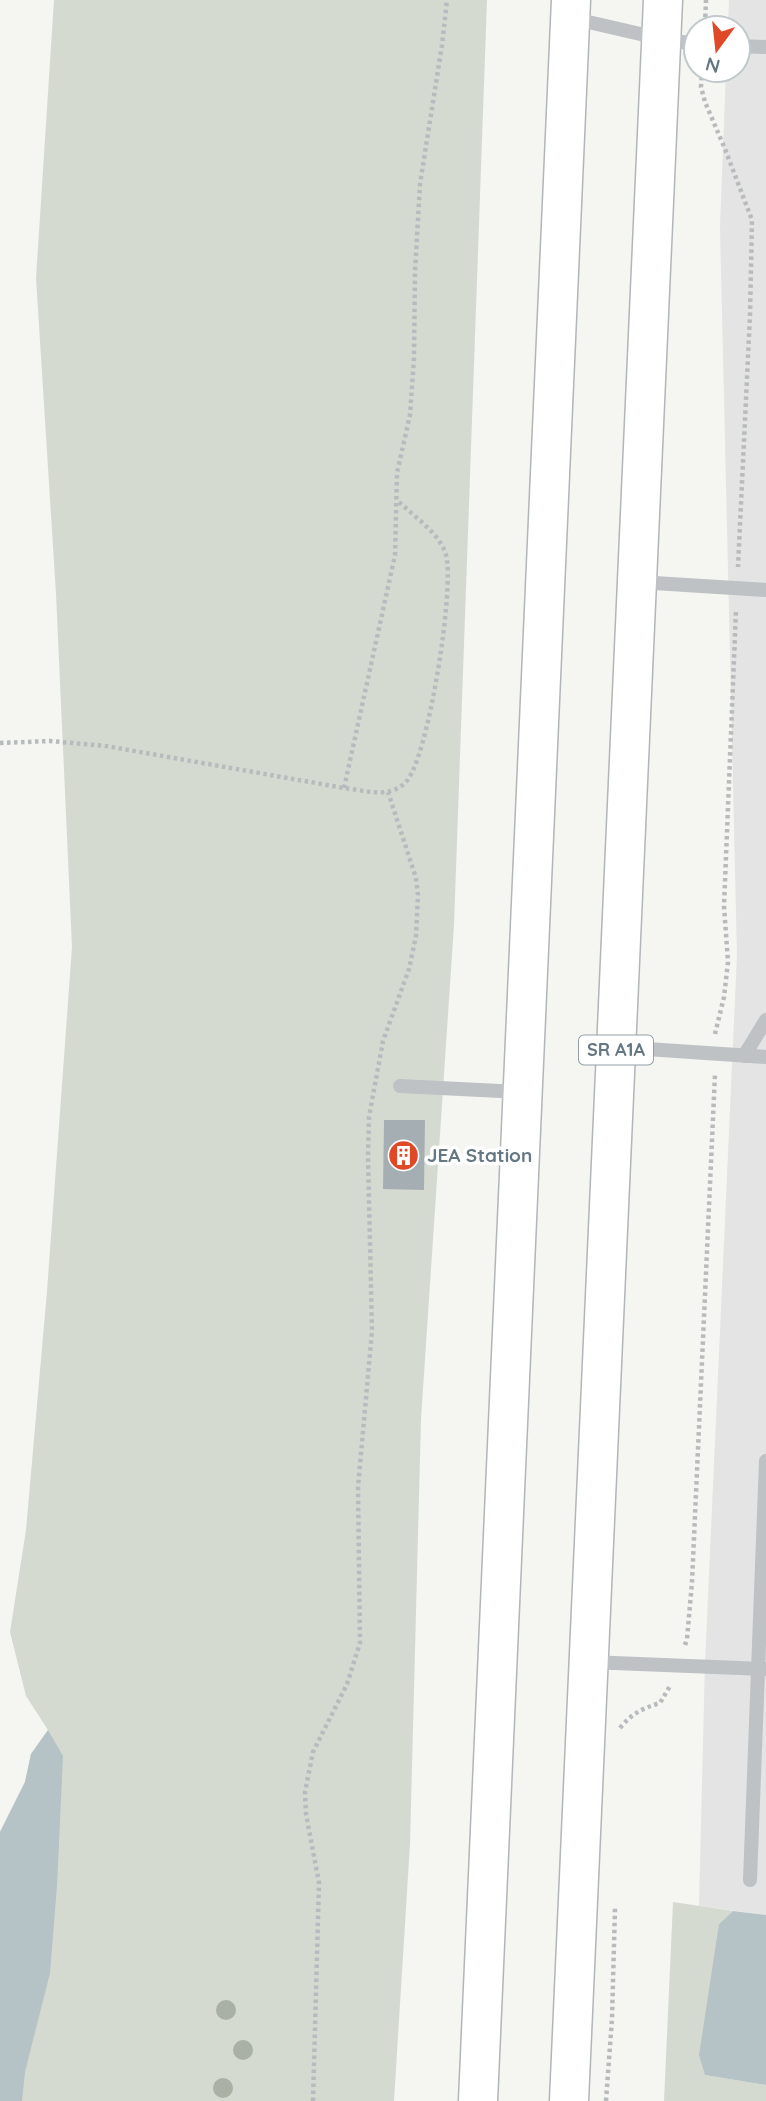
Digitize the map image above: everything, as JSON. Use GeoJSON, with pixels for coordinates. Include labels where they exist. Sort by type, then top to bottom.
{"type":"FeatureCollection","features":[{"type":"Feature","properties":{"kind":"main road","name":"SR A1A"},"geometry":{"type":"LineString","coordinates":[[569,2101],[637,582],[679,41],[663,0]]}},
{"type":"Feature","properties":{"kind":"main road"},"geometry":{"type":"LineString","coordinates":[[478,2101],[570,9]]}},
{"type":"Feature","properties":{"kind":"lane"},"geometry":{"type":"LineString","coordinates":[[570,9],[679,41]]}},
{"type":"Feature","properties":{"kind":"lane"},"geometry":{"type":"LineString","coordinates":[[637,582],[766,590]]}},
{"type":"Feature","properties":{"kind":"lane"},"geometry":{"type":"LineString","coordinates":[[744,1055],[766,1020]]}},
{"type":"Feature","properties":{"kind":"lane"},"geometry":{"type":"LineString","coordinates":[[616,1046],[766,1057]]}},
{"type":"Feature","properties":{"kind":"lane"},"geometry":{"type":"LineString","coordinates":[[400,1086],[523,1092]]}},
{"type":"Feature","properties":{"kind":"lane"},"geometry":{"type":"LineString","coordinates":[[750,1880],[762,1669],[766,1461]]}},
{"type":"Feature","properties":{"kind":"lane"},"geometry":{"type":"LineString","coordinates":[[588,1662],[762,1669]]}},
{"type":"Feature","properties":{"kind":"path"},"geometry":{"type":"LineString","coordinates":[[344,788],[395,555],[397,473],[410,415],[414,358],[420,184],[442,45],[446,0]]}},
{"type":"Feature","properties":{"kind":"path"},"geometry":{"type":"LineString","coordinates":[[620,1729],[636,1713],[660,1703],[669,1690],[687,1639],[692,1582],[715,1035],[724,997],[728,962],[724,906],[752,220],[705,102],[701,84]]}},
{"type":"Feature","properties":{"kind":"path"},"geometry":{"type":"LineString","coordinates":[[0,743],[50,741],[106,746],[344,788],[381,793],[395,790],[407,782],[419,756],[437,675],[448,593],[446,556],[438,539],[396,500]]}},
{"type":"Feature","properties":{"kind":"path"},"geometry":{"type":"LineString","coordinates":[[313,2101],[318,1883],[306,1814],[305,1792],[313,1752],[347,1684],[360,1643],[358,1488],[372,1331],[369,1116],[383,1041],[409,969],[416,936],[416,878],[388,792]]}},
{"type":"Feature","properties":{"kind":"path"},"geometry":{"type":"LineString","coordinates":[[606,2101],[612,2019],[615,1895]]}},
{"type":"Feature","properties":{"kind":"shaded area"},"geometry":{"type":"Polygon","coordinates":[[[54,0],[487,0],[454,925],[421,1419],[410,1844],[394,2101],[0,2101],[0,1832],[25,1782],[31,1754],[48,1730],[26,1696],[10,1632],[26,1530],[47,1291],[72,947],[56,594],[36,278],[54,0]]]}},
{"type":"Feature","properties":{"kind":"shaded area"},"geometry":{"type":"Polygon","coordinates":[[[729,0],[766,0],[766,1915],[699,1906],[705,1663],[737,955],[720,227],[725,84],[752,84],[752,14],[728,14],[729,0]]]}},
{"type":"Feature","properties":{"kind":"shaded area"},"geometry":{"type":"Polygon","coordinates":[[[48,1730],[63,1756],[50,1973],[25,2072],[22,2101],[0,2101],[0,1832],[25,1782],[31,1754],[48,1730]]]}},
{"type":"Feature","properties":{"kind":"shaded area"},"geometry":{"type":"Polygon","coordinates":[[[673,1902],[733,1911],[719,1924],[705,2075],[766,2085],[766,2101],[664,2101],[673,1902]]]}},
{"type":"Feature","properties":{"kind":"shaded area"},"geometry":{"type":"Polygon","coordinates":[[[733,1911],[766,1915],[766,2085],[705,2075],[699,2055],[719,1924],[733,1911]]]}},
{"type":"Feature","properties":{"kind":"building","name":"JEA Station"},"geometry":{"type":"Polygon","coordinates":[[[384,1120],[425,1120],[424,1190],[383,1189],[384,1120]]]}},
{"type":"Feature","properties":{"kind":"place","name":"JEA Station"},"geometry":{"type":"Point","coordinates":[404,1155]}}]}
